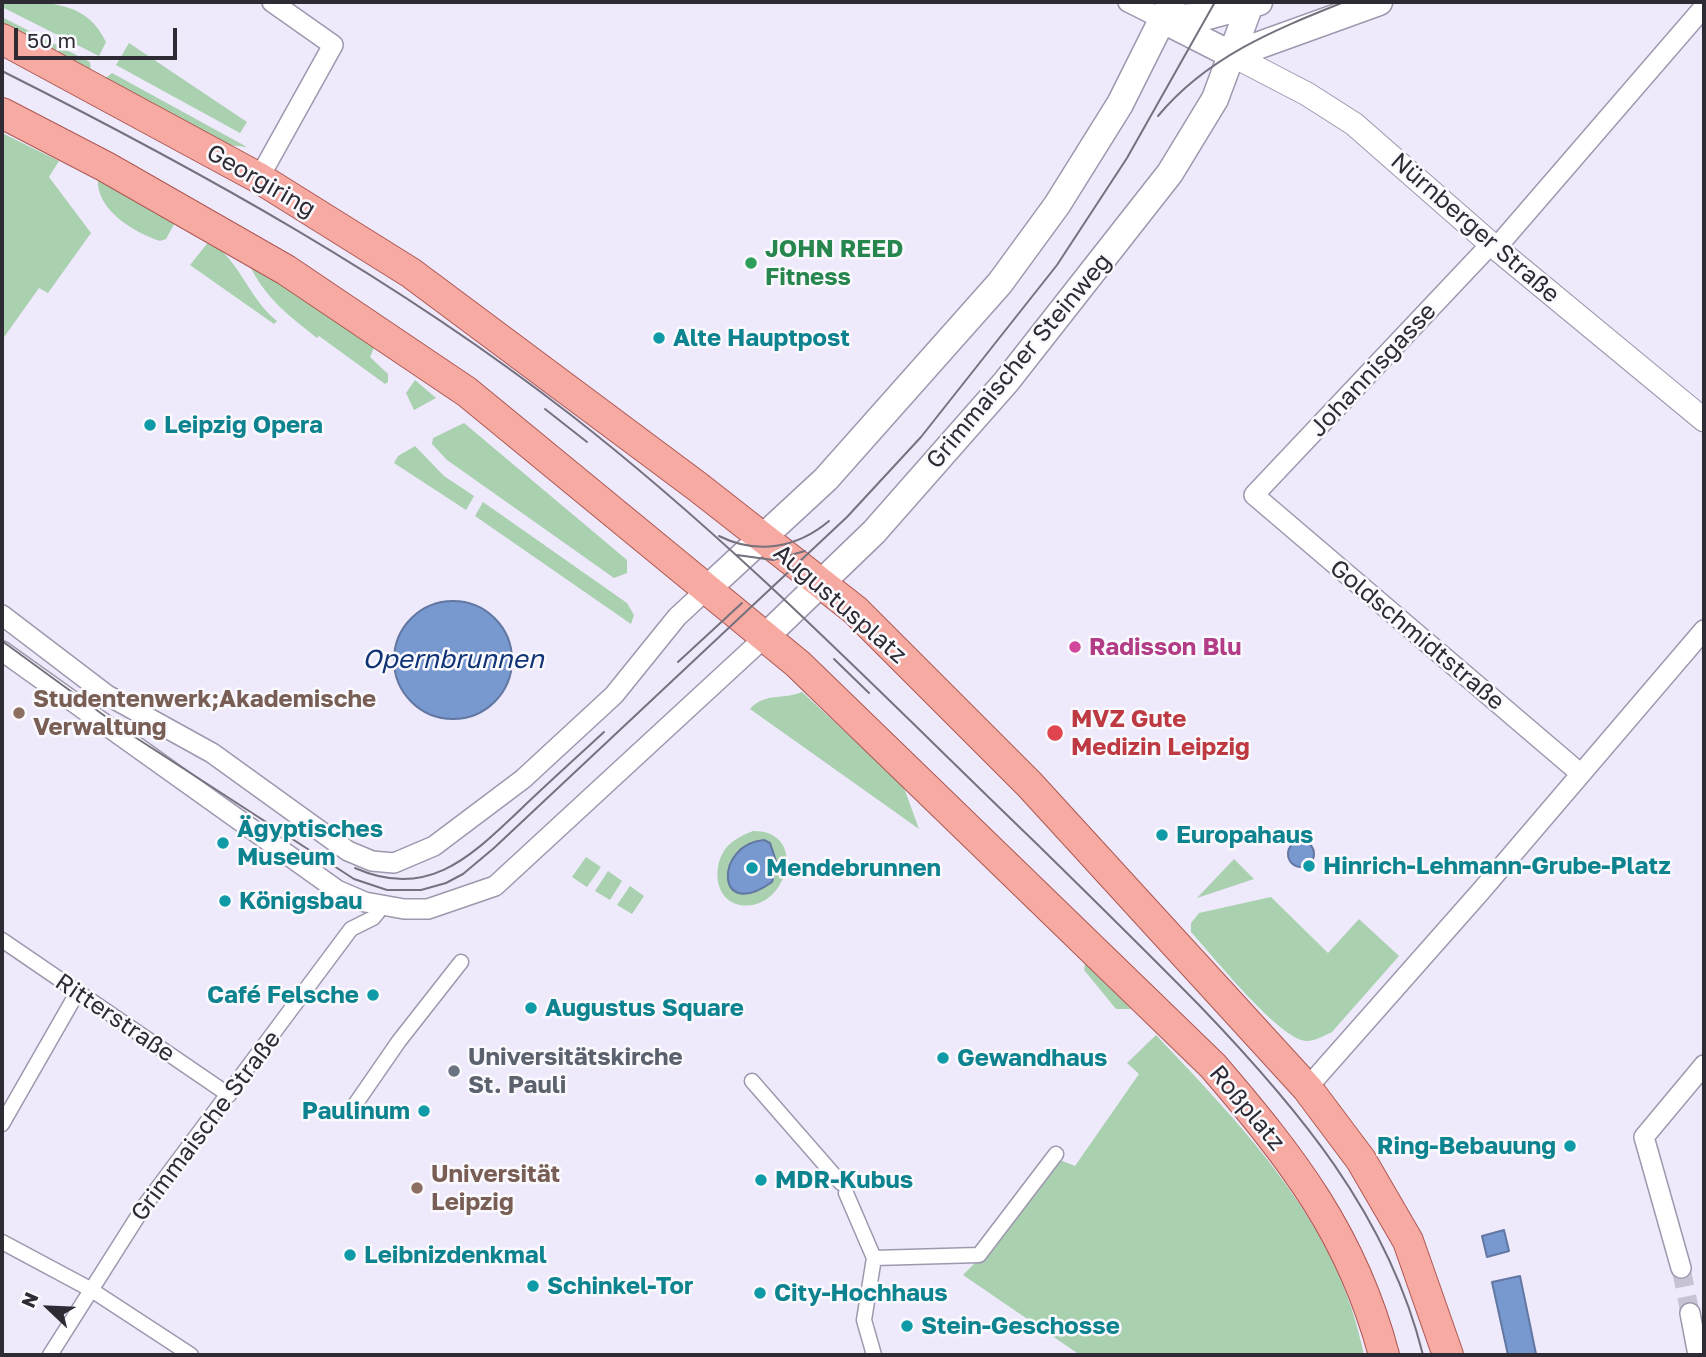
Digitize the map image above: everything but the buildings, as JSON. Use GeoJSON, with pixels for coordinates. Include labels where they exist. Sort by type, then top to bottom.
{"type":"FeatureCollection","features":[{"type":"Feature","properties":{"kind":"main road"},"geometry":{"type":"LineString","coordinates":[[1167,10],[1232,55],[1379,2]]}},
{"type":"Feature","properties":{"kind":"main road"},"geometry":{"type":"LineString","coordinates":[[1167,10],[1208,16],[1253,3]]}},
{"type":"Feature","properties":{"kind":"main road","name":"Grimmaischer Steinweg"},"geometry":{"type":"LineString","coordinates":[[765,637],[874,532],[1058,319],[1170,173],[1209,111],[1253,3]]}},
{"type":"Feature","properties":{"kind":"main road"},"geometry":{"type":"LineString","coordinates":[[706,590],[826,480],[1000,283],[1057,205],[1132,83],[1167,10]]}},
{"type":"Feature","properties":{"kind":"main road","name":"Georgiring"},"geometry":{"type":"LineString","coordinates":[[2,40],[259,178],[411,273],[508,344]]}},
{"type":"Feature","properties":{"kind":"main road"},"geometry":{"type":"LineString","coordinates":[[2,113],[106,167],[286,270],[467,392],[765,637]]}},
{"type":"Feature","properties":{"kind":"main road","name":"Augustusplatz"},"geometry":{"type":"LineString","coordinates":[[508,344],[855,610],[946,698],[1139,903],[1307,1088]]}},
{"type":"Feature","properties":{"kind":"main road","name":"Roßplatz"},"geometry":{"type":"LineString","coordinates":[[765,637],[798,664],[1213,1066],[1304,1177],[1347,1253],[1384,1355]]}},
{"type":"Feature","properties":{"kind":"main road"},"geometry":{"type":"LineString","coordinates":[[1307,1088],[1361,1160],[1408,1241],[1448,1355]]}},
{"type":"Feature","properties":{"kind":"street"},"geometry":{"type":"LineString","coordinates":[[259,178],[333,45],[272,2]]}},
{"type":"Feature","properties":{"kind":"street"},"geometry":{"type":"LineString","coordinates":[[1128,2],[1167,10]]}},
{"type":"Feature","properties":{"kind":"street","name":"Johannisgasse"},"geometry":{"type":"LineString","coordinates":[[1254,495],[1494,246],[1704,8]]}},
{"type":"Feature","properties":{"kind":"street","name":"Nürnberger Straße"},"geometry":{"type":"LineString","coordinates":[[1232,55],[1341,114],[1494,246],[1704,419]]}},
{"type":"Feature","properties":{"kind":"street","name":"Goldschmidtstraße"},"geometry":{"type":"LineString","coordinates":[[1254,495],[1581,774]]}},
{"type":"Feature","properties":{"kind":"street"},"geometry":{"type":"LineString","coordinates":[[2,615],[107,695],[212,753],[348,851],[372,862],[400,862],[434,846],[523,779],[614,695],[677,617],[706,590]]}},
{"type":"Feature","properties":{"kind":"street"},"geometry":{"type":"LineString","coordinates":[[1307,1088],[1704,630]]}},
{"type":"Feature","properties":{"kind":"street"},"geometry":{"type":"LineString","coordinates":[[2,651],[150,754],[305,868],[355,898],[404,909],[428,909],[495,886],[765,637]]}},
{"type":"Feature","properties":{"kind":"street","name":"Grimmaische Straße"},"geometry":{"type":"LineString","coordinates":[[50,1355],[145,1205],[351,929],[373,918],[378,912]]}},
{"type":"Feature","properties":{"kind":"street","name":"Ritterstraße"},"geometry":{"type":"LineString","coordinates":[[2,940],[229,1095]]}},
{"type":"Feature","properties":{"kind":"street"},"geometry":{"type":"LineString","coordinates":[[352,1109],[399,1041],[461,962]]}},
{"type":"Feature","properties":{"kind":"street"},"geometry":{"type":"LineString","coordinates":[[2,1124],[77,993]]}},
{"type":"Feature","properties":{"kind":"street"},"geometry":{"type":"LineString","coordinates":[[1681,1268],[1644,1137],[1704,1065]]}},
{"type":"Feature","properties":{"kind":"street"},"geometry":{"type":"LineString","coordinates":[[752,1081],[844,1188],[873,1258],[864,1320],[874,1355]]}},
{"type":"Feature","properties":{"kind":"street"},"geometry":{"type":"LineString","coordinates":[[873,1258],[979,1255],[1056,1154]]}},
{"type":"Feature","properties":{"kind":"street"},"geometry":{"type":"LineString","coordinates":[[2,1242],[90,1289],[191,1355]]}},
{"type":"Feature","properties":{"kind":"street"},"geometry":{"type":"LineString","coordinates":[[1690,1313],[1698,1355]]}},
{"type":"Feature","properties":{"kind":"green space"},"geometry":{"type":"Polygon","coordinates":[[[2,2],[35,2],[64,6],[88,18],[106,42],[99,56],[2,7],[2,2]]]}},
{"type":"Feature","properties":{"kind":"green space"},"geometry":{"type":"Polygon","coordinates":[[[2,17],[90,62],[91,72],[2,28],[2,17]]]}},
{"type":"Feature","properties":{"kind":"green space"},"geometry":{"type":"Polygon","coordinates":[[[129,43],[247,122],[240,133],[116,65],[129,43]]]}},
{"type":"Feature","properties":{"kind":"green space"},"geometry":{"type":"Polygon","coordinates":[[[112,73],[247,147],[227,145],[103,80],[112,73]]]}},
{"type":"Feature","properties":{"kind":"green space"},"geometry":{"type":"Polygon","coordinates":[[[2,133],[59,161],[49,177],[91,233],[48,293],[39,288],[2,340],[2,133]]]}},
{"type":"Feature","properties":{"kind":"green space"},"geometry":{"type":"Polygon","coordinates":[[[98,178],[177,219],[166,239],[160,241],[149,237],[118,218],[103,200],[98,178]]]}},
{"type":"Feature","properties":{"kind":"green space"},"geometry":{"type":"Polygon","coordinates":[[[209,241],[229,258],[258,301],[277,321],[274,324],[190,265],[209,241]]]}},
{"type":"Feature","properties":{"kind":"green space"},"geometry":{"type":"Polygon","coordinates":[[[252,263],[374,348],[370,357],[388,374],[388,382],[385,384],[319,336],[317,338],[287,313],[262,287],[249,264],[252,263]]]}},
{"type":"Feature","properties":{"kind":"green space"},"geometry":{"type":"Polygon","coordinates":[[[415,380],[436,398],[414,410],[406,393],[415,380]]]}},
{"type":"Feature","properties":{"kind":"green space"},"geometry":{"type":"Polygon","coordinates":[[[464,423],[627,560],[627,573],[614,578],[447,460],[432,444],[433,438],[464,423]]]}},
{"type":"Feature","properties":{"kind":"green space"},"geometry":{"type":"Polygon","coordinates":[[[415,446],[444,476],[474,496],[466,510],[394,463],[398,456],[415,446]]]}},
{"type":"Feature","properties":{"kind":"green space"},"geometry":{"type":"Polygon","coordinates":[[[483,502],[627,603],[634,615],[631,624],[475,516],[483,502]]]}},
{"type":"Feature","properties":{"kind":"green space"},"geometry":{"type":"Polygon","coordinates":[[[802,692],[903,785],[919,829],[750,709],[768,698],[802,692]]]}},
{"type":"Feature","properties":{"kind":"green space"},"geometry":{"type":"Polygon","coordinates":[[[753,831],[771,834],[782,843],[786,856],[786,871],[780,885],[770,897],[756,904],[740,905],[725,897],[720,890],[717,873],[726,848],[753,831]]]}},
{"type":"Feature","properties":{"kind":"green space"},"geometry":{"type":"Polygon","coordinates":[[[586,857],[601,867],[587,887],[572,877],[586,857]]]}},
{"type":"Feature","properties":{"kind":"green space"},"geometry":{"type":"Polygon","coordinates":[[[1234,859],[1254,879],[1197,898],[1234,859]]]}},
{"type":"Feature","properties":{"kind":"green space"},"geometry":{"type":"Polygon","coordinates":[[[608,871],[622,881],[610,900],[595,891],[608,871]]]}},
{"type":"Feature","properties":{"kind":"green space"},"geometry":{"type":"Polygon","coordinates":[[[630,886],[644,896],[632,914],[617,905],[630,886]]]}},
{"type":"Feature","properties":{"kind":"green space"},"geometry":{"type":"Polygon","coordinates":[[[1271,897],[1328,953],[1359,919],[1399,956],[1332,1032],[1316,1039],[1306,1041],[1294,1037],[1263,1012],[1191,932],[1191,923],[1199,913],[1271,897]]]}},
{"type":"Feature","properties":{"kind":"green space"},"geometry":{"type":"Polygon","coordinates":[[[1085,962],[1131,1009],[1116,1009],[1084,970],[1085,962]]]}},
{"type":"Feature","properties":{"kind":"green space"},"geometry":{"type":"Polygon","coordinates":[[[1156,1035],[1254,1143],[1284,1181],[1310,1221],[1333,1263],[1351,1308],[1364,1355],[1080,1355],[963,1275],[981,1257],[1055,1158],[1075,1166],[1139,1074],[1127,1063],[1156,1035]]]}},
{"type":"Feature","properties":{"kind":"water","name":"Opernbrunnen"},"geometry":{"type":"Polygon","coordinates":[[[453,601],[464,602],[486,611],[502,627],[511,649],[511,671],[502,693],[486,709],[464,718],[453,719],[442,718],[420,709],[404,693],[395,671],[394,660],[395,649],[404,627],[420,611],[442,602],[453,601]]]}},
{"type":"Feature","properties":{"kind":"water","name":"Mendebrunnen"},"geometry":{"type":"Polygon","coordinates":[[[764,840],[770,843],[777,864],[772,882],[753,892],[740,893],[731,888],[728,878],[736,854],[748,845],[764,840]]]}},
{"type":"Feature","properties":{"kind":"water"},"geometry":{"type":"Polygon","coordinates":[[[1301,841],[1311,844],[1314,854],[1311,864],[1301,867],[1291,864],[1288,854],[1291,844],[1301,841]]]}},
{"type":"Feature","properties":{"kind":"water"},"geometry":{"type":"Polygon","coordinates":[[[1504,1230],[1509,1251],[1487,1257],[1482,1236],[1504,1230]]]}},
{"type":"Feature","properties":{"kind":"water"},"geometry":{"type":"Polygon","coordinates":[[[1520,1276],[1536,1354],[1533,1355],[1508,1355],[1492,1282],[1520,1276]]]}},
{"type":"Feature","properties":{"kind":"tunnel"},"geometry":{"type":"LineString","coordinates":[[1681,1268],[1690,1313]]}},
{"type":"Feature","properties":{"kind":"tram line"},"geometry":{"type":"LineString","coordinates":[[2,641],[124,730],[354,879],[387,890],[421,890],[446,883],[463,874],[494,848],[847,517],[921,437],[1057,265],[1127,158],[1215,2]]}},
{"type":"Feature","properties":{"kind":"tram line"},"geometry":{"type":"LineString","coordinates":[[1158,116],[1177,95],[1220,61],[1292,23],[1344,2]]}},
{"type":"Feature","properties":{"kind":"tram line"},"geometry":{"type":"LineString","coordinates":[[2,71],[222,187],[366,272],[436,318],[571,415],[633,465],[753,570],[1119,925],[1199,1005],[1270,1083],[1304,1123],[1363,1209],[1387,1255],[1407,1304],[1423,1355]]}},
{"type":"Feature","properties":{"kind":"tram line"},"geometry":{"type":"LineString","coordinates":[[545,409],[587,442]]}},
{"type":"Feature","properties":{"kind":"tram line"},"geometry":{"type":"LineString","coordinates":[[719,536],[748,545],[776,546],[804,537],[829,521]]}},
{"type":"Feature","properties":{"kind":"tram line"},"geometry":{"type":"LineString","coordinates":[[737,555],[773,560],[805,551]]}},
{"type":"Feature","properties":{"kind":"tram line"},"geometry":{"type":"LineString","coordinates":[[678,662],[742,603]]}},
{"type":"Feature","properties":{"kind":"tram line"},"geometry":{"type":"LineString","coordinates":[[834,659],[869,693]]}},
{"type":"Feature","properties":{"kind":"tram line"},"geometry":{"type":"LineString","coordinates":[[355,868],[381,877],[405,879],[427,876],[448,868],[485,842],[604,732]]}},
{"type":"Feature","properties":{"kind":"place","name":"JOHN REED Fitness"},"geometry":{"type":"Point","coordinates":[751,263]}},
{"type":"Feature","properties":{"kind":"place","name":"Alte Hauptpost"},"geometry":{"type":"Point","coordinates":[659,338]}},
{"type":"Feature","properties":{"kind":"place","name":"Leipzig Opera"},"geometry":{"type":"Point","coordinates":[150,425]}},
{"type":"Feature","properties":{"kind":"place","name":"Radisson Blu"},"geometry":{"type":"Point","coordinates":[1075,647]}},
{"type":"Feature","properties":{"kind":"place","name":"Studentenwerk;Akademische Verwaltung"},"geometry":{"type":"Point","coordinates":[19,713]}},
{"type":"Feature","properties":{"kind":"place","name":"MVZ Gute Medizin Leipzig"},"geometry":{"type":"Point","coordinates":[1055,733]}},
{"type":"Feature","properties":{"kind":"place","name":"Europahaus"},"geometry":{"type":"Point","coordinates":[1162,835]}},
{"type":"Feature","properties":{"kind":"place","name":"Ägyptisches Museum"},"geometry":{"type":"Point","coordinates":[223,843]}},
{"type":"Feature","properties":{"kind":"place","name":"Hinrich-Lehmann-Grube-Platz"},"geometry":{"type":"Point","coordinates":[1309,866]}},
{"type":"Feature","properties":{"kind":"place","name":"Mendebrunnen"},"geometry":{"type":"Point","coordinates":[752,868]}},
{"type":"Feature","properties":{"kind":"place","name":"Königsbau"},"geometry":{"type":"Point","coordinates":[225,901]}},
{"type":"Feature","properties":{"kind":"place","name":"Café Felsche"},"geometry":{"type":"Point","coordinates":[373,995]}},
{"type":"Feature","properties":{"kind":"place","name":"Augustus Square"},"geometry":{"type":"Point","coordinates":[531,1008]}},
{"type":"Feature","properties":{"kind":"place","name":"Gewandhaus"},"geometry":{"type":"Point","coordinates":[943,1058]}},
{"type":"Feature","properties":{"kind":"place","name":"Universitätskirche St. Pauli"},"geometry":{"type":"Point","coordinates":[454,1071]}},
{"type":"Feature","properties":{"kind":"place","name":"Paulinum"},"geometry":{"type":"Point","coordinates":[424,1111]}},
{"type":"Feature","properties":{"kind":"place","name":"Ring-Bebauung"},"geometry":{"type":"Point","coordinates":[1570,1146]}},
{"type":"Feature","properties":{"kind":"place","name":"MDR-Kubus"},"geometry":{"type":"Point","coordinates":[761,1180]}},
{"type":"Feature","properties":{"kind":"place","name":"Universität Leipzig"},"geometry":{"type":"Point","coordinates":[417,1188]}},
{"type":"Feature","properties":{"kind":"place","name":"Leibnizdenkmal"},"geometry":{"type":"Point","coordinates":[350,1255]}},
{"type":"Feature","properties":{"kind":"place","name":"Schinkel-Tor"},"geometry":{"type":"Point","coordinates":[533,1286]}},
{"type":"Feature","properties":{"kind":"place","name":"City-Hochhaus"},"geometry":{"type":"Point","coordinates":[760,1293]}},
{"type":"Feature","properties":{"kind":"place","name":"Stein-Geschosse"},"geometry":{"type":"Point","coordinates":[907,1326]}}]}
